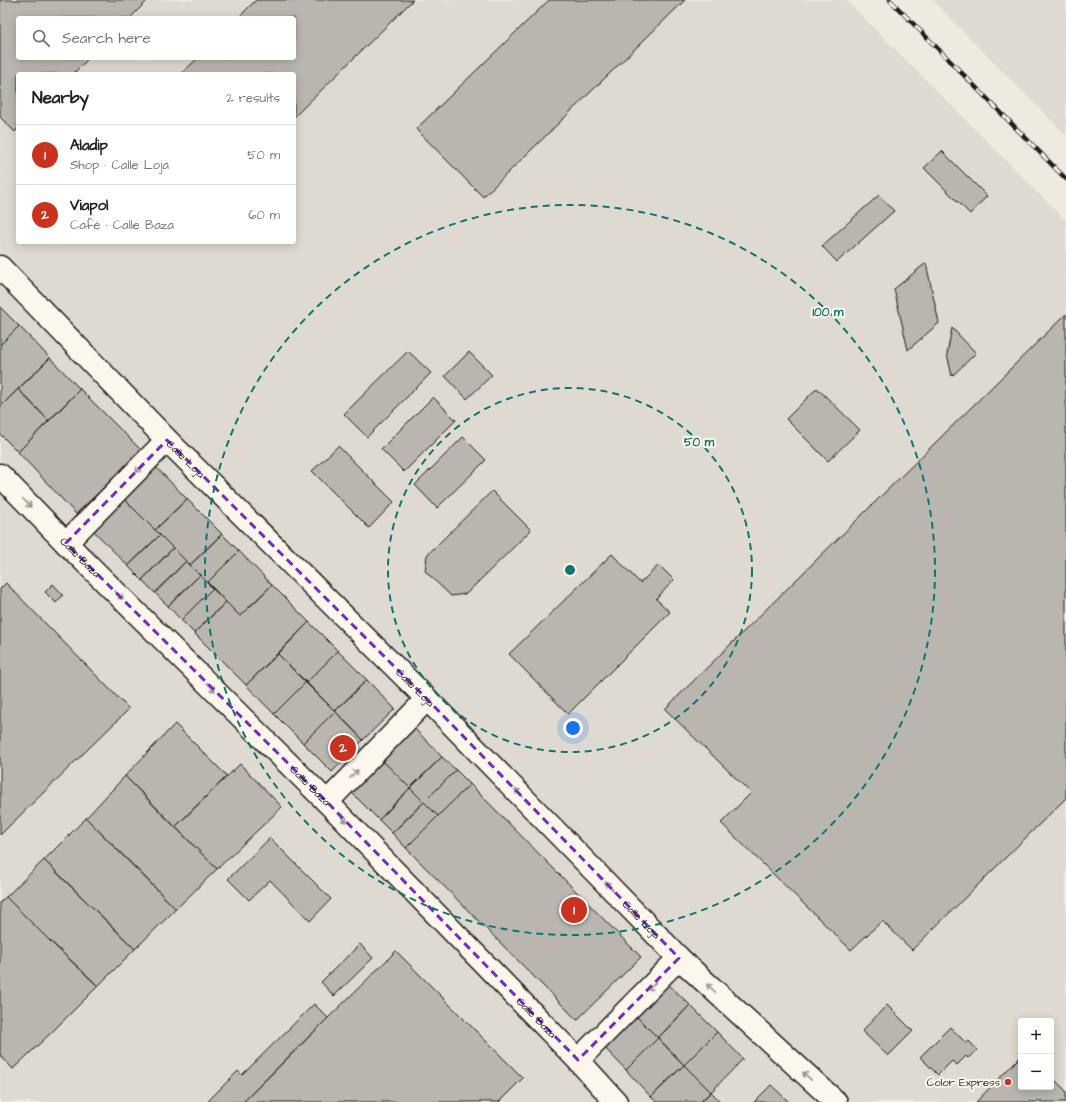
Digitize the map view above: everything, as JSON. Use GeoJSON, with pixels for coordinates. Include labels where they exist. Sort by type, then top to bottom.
{"type":"FeatureCollection","features":[{"type":"Feature","properties":{"kind":"street","name":"Calle Loja"},"geometry":{"type":"LineString","coordinates":[[0,267],[168,440],[427,699],[679,958],[836,1102]]}},
{"type":"Feature","properties":{"kind":"street"},"geometry":{"type":"LineString","coordinates":[[66,543],[168,440]]}},
{"type":"Feature","properties":{"kind":"street","name":"Calle Baza"},"geometry":{"type":"LineString","coordinates":[[0,475],[66,543],[327,802],[578,1060],[616,1102]]}},
{"type":"Feature","properties":{"kind":"street"},"geometry":{"type":"LineString","coordinates":[[327,802],[427,699]]}},
{"type":"Feature","properties":{"kind":"street"},"geometry":{"type":"LineString","coordinates":[[578,1060],[679,958]]}},
{"type":"Feature","properties":{"kind":"highlighted area"},"geometry":{"type":"Polygon","coordinates":[[[167,440],[427,699],[679,958],[578,1060],[327,802],[66,543],[167,440]]]}},
{"type":"Feature","properties":{"kind":"shaded area"},"geometry":{"type":"Polygon","coordinates":[[[0,0],[846,0],[1066,221],[1066,1102],[0,1102],[0,0]]]}},
{"type":"Feature","properties":{"kind":"shaded area"},"geometry":{"type":"Polygon","coordinates":[[[932,0],[1066,0],[1066,135],[932,0]]]}},
{"type":"Feature","properties":{"kind":"building"},"geometry":{"type":"Polygon","coordinates":[[[0,0],[148,0],[132,16],[16,16],[16,60],[87,60],[75,72],[16,72],[15,132],[0,117],[0,0]]]}},
{"type":"Feature","properties":{"kind":"building"},"geometry":{"type":"Polygon","coordinates":[[[256,0],[413,0],[296,115],[296,72],[183,72],[196,60],[296,60],[296,16],[240,16],[256,0]]]}},
{"type":"Feature","properties":{"kind":"building"},"geometry":{"type":"Polygon","coordinates":[[[549,0],[685,0],[483,197],[416,129],[549,0]]]}},
{"type":"Feature","properties":{"kind":"building"},"geometry":{"type":"Polygon","coordinates":[[[942,151],[987,196],[970,214],[924,168],[942,151]]]}},
{"type":"Feature","properties":{"kind":"building"},"geometry":{"type":"Polygon","coordinates":[[[879,195],[894,211],[837,262],[822,246],[879,195]]]}},
{"type":"Feature","properties":{"kind":"building"},"geometry":{"type":"Polygon","coordinates":[[[926,263],[939,323],[908,350],[894,289],[926,263]]]}},
{"type":"Feature","properties":{"kind":"building"},"geometry":{"type":"Polygon","coordinates":[[[0,307],[19,326],[0,345],[0,307]]]}},
{"type":"Feature","properties":{"kind":"building"},"geometry":{"type":"Polygon","coordinates":[[[1066,314],[1066,798],[912,950],[882,921],[851,950],[721,823],[751,793],[665,709],[1066,314]]]}},
{"type":"Feature","properties":{"kind":"building"},"geometry":{"type":"Polygon","coordinates":[[[19,326],[50,358],[0,407],[0,345],[19,326]]]}},
{"type":"Feature","properties":{"kind":"building"},"geometry":{"type":"Polygon","coordinates":[[[952,328],[976,353],[952,376],[947,354],[952,328]]]}},
{"type":"Feature","properties":{"kind":"building"},"geometry":{"type":"Polygon","coordinates":[[[408,351],[431,373],[367,437],[344,414],[408,351]]]}},
{"type":"Feature","properties":{"kind":"building"},"geometry":{"type":"Polygon","coordinates":[[[469,352],[492,375],[467,399],[445,376],[469,352]]]}},
{"type":"Feature","properties":{"kind":"building"},"geometry":{"type":"Polygon","coordinates":[[[50,358],[80,389],[49,421],[18,389],[50,358]]]}},
{"type":"Feature","properties":{"kind":"building"},"geometry":{"type":"Polygon","coordinates":[[[817,388],[860,430],[828,461],[786,419],[817,388]]]}},
{"type":"Feature","properties":{"kind":"building"},"geometry":{"type":"Polygon","coordinates":[[[18,389],[49,421],[18,452],[0,434],[0,407],[18,389]]]}},
{"type":"Feature","properties":{"kind":"building"},"geometry":{"type":"Polygon","coordinates":[[[80,389],[142,451],[76,514],[18,452],[80,389]]]}},
{"type":"Feature","properties":{"kind":"building"},"geometry":{"type":"Polygon","coordinates":[[[433,397],[456,420],[404,472],[381,449],[433,397]]]}},
{"type":"Feature","properties":{"kind":"building"},"geometry":{"type":"Polygon","coordinates":[[[463,437],[486,460],[437,508],[415,485],[463,437]]]}},
{"type":"Feature","properties":{"kind":"building"},"geometry":{"type":"Polygon","coordinates":[[[338,446],[394,502],[369,528],[312,471],[338,446]]]}},
{"type":"Feature","properties":{"kind":"building"},"geometry":{"type":"Polygon","coordinates":[[[152,463],[187,499],[155,530],[120,495],[152,463]]]}},
{"type":"Feature","properties":{"kind":"building"},"geometry":{"type":"Polygon","coordinates":[[[492,491],[531,530],[466,594],[451,596],[425,571],[427,555],[492,491]]]}},
{"type":"Feature","properties":{"kind":"building"},"geometry":{"type":"Polygon","coordinates":[[[120,495],[160,535],[128,566],[89,526],[120,495]]]}},
{"type":"Feature","properties":{"kind":"building"},"geometry":{"type":"Polygon","coordinates":[[[187,499],[222,534],[190,565],[155,530],[187,499]]]}},
{"type":"Feature","properties":{"kind":"building"},"geometry":{"type":"Polygon","coordinates":[[[222,534],[239,551],[207,583],[190,565],[222,534]]]}},
{"type":"Feature","properties":{"kind":"building"},"geometry":{"type":"Polygon","coordinates":[[[160,535],[173,548],[142,580],[128,566],[160,535]]]}},
{"type":"Feature","properties":{"kind":"building"},"geometry":{"type":"Polygon","coordinates":[[[173,548],[186,561],[155,593],[142,580],[173,548]]]}},
{"type":"Feature","properties":{"kind":"building"},"geometry":{"type":"Polygon","coordinates":[[[239,551],[272,585],[240,616],[207,583],[239,551]]]}},
{"type":"Feature","properties":{"kind":"building"},"geometry":{"type":"Polygon","coordinates":[[[612,554],[640,583],[659,565],[674,580],[656,599],[670,612],[568,714],[509,654],[612,554]]]}},
{"type":"Feature","properties":{"kind":"building"},"geometry":{"type":"Polygon","coordinates":[[[186,561],[200,575],[168,606],[155,593],[186,561]]]}},
{"type":"Feature","properties":{"kind":"building"},"geometry":{"type":"Polygon","coordinates":[[[200,575],[213,588],[181,620],[168,606],[200,575]]]}},
{"type":"Feature","properties":{"kind":"building"},"geometry":{"type":"Polygon","coordinates":[[[6,583],[129,709],[0,835],[0,589],[6,583]]]}},
{"type":"Feature","properties":{"kind":"building"},"geometry":{"type":"Polygon","coordinates":[[[53,584],[63,595],[56,603],[45,592],[53,584]]]}},
{"type":"Feature","properties":{"kind":"building"},"geometry":{"type":"Polygon","coordinates":[[[272,585],[309,622],[246,685],[194,633],[226,602],[240,616],[272,585]]]}},
{"type":"Feature","properties":{"kind":"building"},"geometry":{"type":"Polygon","coordinates":[[[213,588],[226,602],[194,633],[181,620],[213,588]]]}},
{"type":"Feature","properties":{"kind":"building"},"geometry":{"type":"Polygon","coordinates":[[[309,622],[338,651],[306,683],[278,654],[309,622]]]}},
{"type":"Feature","properties":{"kind":"building"},"geometry":{"type":"Polygon","coordinates":[[[338,651],[367,680],[335,711],[306,683],[338,651]]]}},
{"type":"Feature","properties":{"kind":"building"},"geometry":{"type":"Polygon","coordinates":[[[278,654],[306,682],[274,714],[246,685],[278,654]]]}},
{"type":"Feature","properties":{"kind":"building"},"geometry":{"type":"Polygon","coordinates":[[[367,680],[395,709],[363,740],[335,711],[367,680]]]}},
{"type":"Feature","properties":{"kind":"building"},"geometry":{"type":"Polygon","coordinates":[[[306,682],[335,711],[303,743],[274,714],[306,682]]]}},
{"type":"Feature","properties":{"kind":"building"},"geometry":{"type":"Polygon","coordinates":[[[335,711],[363,740],[332,772],[303,743],[335,711]]]}},
{"type":"Feature","properties":{"kind":"building"},"geometry":{"type":"Polygon","coordinates":[[[175,724],[227,776],[175,827],[125,776],[175,724]]]}},
{"type":"Feature","properties":{"kind":"building"},"geometry":{"type":"Polygon","coordinates":[[[414,728],[442,757],[410,788],[382,760],[414,728]]]}},
{"type":"Feature","properties":{"kind":"building"},"geometry":{"type":"Polygon","coordinates":[[[442,757],[456,770],[424,802],[410,788],[442,757]]]}},
{"type":"Feature","properties":{"kind":"building"},"geometry":{"type":"Polygon","coordinates":[[[382,760],[410,788],[379,820],[350,791],[382,760]]]}},
{"type":"Feature","properties":{"kind":"building"},"geometry":{"type":"Polygon","coordinates":[[[240,764],[282,807],[217,869],[175,827],[240,764]]]}},
{"type":"Feature","properties":{"kind":"building"},"geometry":{"type":"Polygon","coordinates":[[[456,770],[470,784],[438,816],[424,802],[456,770]]]}},
{"type":"Feature","properties":{"kind":"building"},"geometry":{"type":"Polygon","coordinates":[[[125,776],[217,869],[176,909],[86,818],[125,776]]]}},
{"type":"Feature","properties":{"kind":"building"},"geometry":{"type":"Polygon","coordinates":[[[470,784],[641,957],[577,1020],[406,848],[470,784]]]}},
{"type":"Feature","properties":{"kind":"building"},"geometry":{"type":"Polygon","coordinates":[[[410,788],[424,802],[392,833],[379,820],[410,788]]]}},
{"type":"Feature","properties":{"kind":"building"},"geometry":{"type":"Polygon","coordinates":[[[424,802],[438,816],[406,848],[392,833],[424,802]]]}},
{"type":"Feature","properties":{"kind":"building"},"geometry":{"type":"Polygon","coordinates":[[[86,818],[176,909],[135,949],[44,860],[86,818]]]}},
{"type":"Feature","properties":{"kind":"building"},"geometry":{"type":"Polygon","coordinates":[[[270,838],[331,899],[310,921],[270,880],[249,900],[228,879],[270,838]]]}},
{"type":"Feature","properties":{"kind":"building"},"geometry":{"type":"Polygon","coordinates":[[[44,860],[135,949],[98,986],[6,897],[44,860]]]}},
{"type":"Feature","properties":{"kind":"building"},"geometry":{"type":"Polygon","coordinates":[[[6,897],[98,986],[13,1069],[0,1055],[0,902],[6,897]]]}},
{"type":"Feature","properties":{"kind":"building"},"geometry":{"type":"Polygon","coordinates":[[[360,944],[373,958],[334,996],[321,982],[360,944]]]}},
{"type":"Feature","properties":{"kind":"building"},"geometry":{"type":"Polygon","coordinates":[[[396,951],[523,1078],[499,1102],[243,1102],[396,951]]]}},
{"type":"Feature","properties":{"kind":"building"},"geometry":{"type":"Polygon","coordinates":[[[662,978],[690,1005],[658,1038],[630,1010],[662,978]]]}},
{"type":"Feature","properties":{"kind":"building"},"geometry":{"type":"Polygon","coordinates":[[[314,1004],[328,1018],[243,1102],[208,1101],[238,1071],[242,1075],[314,1004]]]}},
{"type":"Feature","properties":{"kind":"building"},"geometry":{"type":"Polygon","coordinates":[[[690,1005],[717,1032],[684,1065],[658,1038],[690,1005]]]}},
{"type":"Feature","properties":{"kind":"building"},"geometry":{"type":"Polygon","coordinates":[[[887,1005],[913,1031],[888,1056],[862,1031],[887,1005]]]}},
{"type":"Feature","properties":{"kind":"building"},"geometry":{"type":"Polygon","coordinates":[[[630,1010],[658,1038],[626,1070],[599,1042],[630,1010]]]}},
{"type":"Feature","properties":{"kind":"building"},"geometry":{"type":"Polygon","coordinates":[[[950,1027],[966,1043],[969,1041],[977,1050],[968,1058],[966,1056],[957,1065],[952,1061],[938,1075],[920,1057],[950,1027]]]}},
{"type":"Feature","properties":{"kind":"building"},"geometry":{"type":"Polygon","coordinates":[[[717,1032],[743,1059],[711,1092],[684,1065],[717,1032]]]}},
{"type":"Feature","properties":{"kind":"building"},"geometry":{"type":"Polygon","coordinates":[[[658,1038],[684,1065],[651,1097],[626,1070],[658,1038]]]}},
{"type":"Feature","properties":{"kind":"building","name":"Color Express"},"geometry":{"type":"Polygon","coordinates":[[[1018,1059],[1018,1090],[1054,1090],[1054,1079],[1066,1091],[1066,1102],[976,1102],[1018,1059]]]}},
{"type":"Feature","properties":{"kind":"building"},"geometry":{"type":"Polygon","coordinates":[[[684,1065],[711,1092],[700,1102],[657,1102],[651,1097],[684,1065]]]}},
{"type":"Feature","properties":{"kind":"building"},"geometry":{"type":"Polygon","coordinates":[[[771,1085],[789,1102],[754,1102],[771,1085]]]}},
{"type":"Feature","properties":{"kind":"building"},"geometry":{"type":"Polygon","coordinates":[[[711,1092],[721,1102],[700,1102],[711,1092]]]}},
{"type":"Feature","properties":{"kind":"railway"},"geometry":{"type":"LineString","coordinates":[[890,0],[1066,179]]}},
{"type":"Feature","properties":{"kind":"place","name":"Viapol"},"geometry":{"type":"Point","coordinates":[343,748]}},
{"type":"Feature","properties":{"kind":"place","name":"Aladip"},"geometry":{"type":"Point","coordinates":[574,910]}},
{"type":"Feature","properties":{"kind":"place","name":"Color Express"},"geometry":{"type":"Point","coordinates":[1008,1082]}}]}
